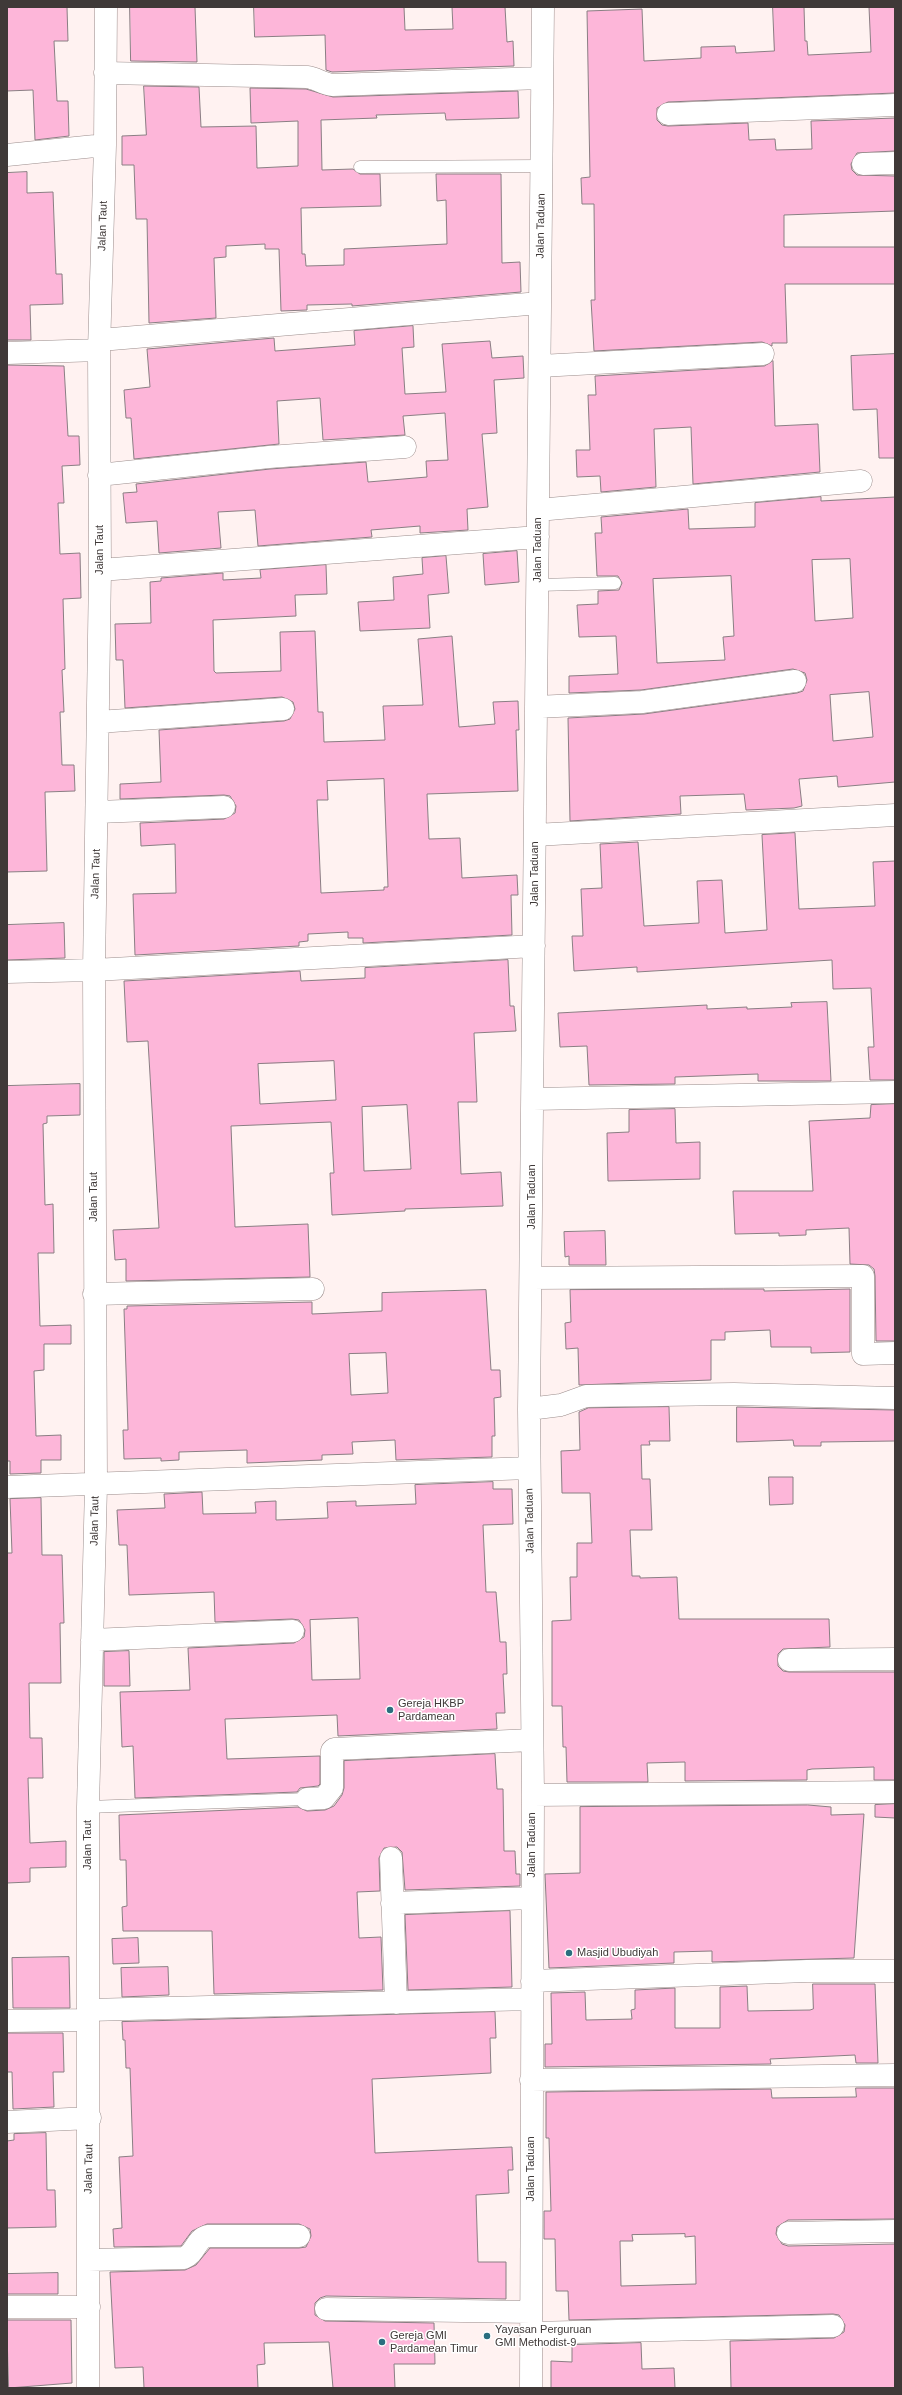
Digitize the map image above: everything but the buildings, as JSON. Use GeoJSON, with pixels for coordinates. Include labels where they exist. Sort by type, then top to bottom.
{"type":"FeatureCollection","features":[{"type":"Feature","properties":{"kind":"street","name":"Jalan Taut"},"geometry":{"type":"LineString","coordinates":[[88,2388],[90,2118],[88,2015],[88,1807],[96,1486],[94,1294],[94,970],[98,812],[100,345],[105,145],[106,7]]}},
{"type":"Feature","properties":{"kind":"street","name":"Jalan Taduan"},"geometry":{"type":"LineString","coordinates":[[531,2388],[533,1795],[529,1409],[543,7]]}},
{"type":"Feature","properties":{"kind":"street"},"geometry":{"type":"LineString","coordinates":[[105,73],[306,77],[314,78],[325,84],[333,85],[542,78]]}},
{"type":"Feature","properties":{"kind":"street"},"geometry":{"type":"LineString","coordinates":[[668,114],[895,105]]}},
{"type":"Feature","properties":{"kind":"street"},"geometry":{"type":"LineString","coordinates":[[7,155],[105,145]]}},
{"type":"Feature","properties":{"kind":"street"},"geometry":{"type":"LineString","coordinates":[[862,164],[895,163]]}},
{"type":"Feature","properties":{"kind":"street"},"geometry":{"type":"LineString","coordinates":[[7,353],[540,303]]}},
{"type":"Feature","properties":{"kind":"street"},"geometry":{"type":"LineString","coordinates":[[540,366],[763,354]]}},
{"type":"Feature","properties":{"kind":"street"},"geometry":{"type":"LineString","coordinates":[[99,475],[269,457],[405,447]]}},
{"type":"Feature","properties":{"kind":"street"},"geometry":{"type":"LineString","coordinates":[[538,510],[861,481]]}},
{"type":"Feature","properties":{"kind":"street"},"geometry":{"type":"LineString","coordinates":[[100,570],[538,537]]}},
{"type":"Feature","properties":{"kind":"street"},"geometry":{"type":"LineString","coordinates":[[536,707],[642,702],[795,681]]}},
{"type":"Feature","properties":{"kind":"street"},"geometry":{"type":"LineString","coordinates":[[98,722],[283,709]]}},
{"type":"Feature","properties":{"kind":"street"},"geometry":{"type":"LineString","coordinates":[[98,812],[224,806]]}},
{"type":"Feature","properties":{"kind":"street"},"geometry":{"type":"LineString","coordinates":[[535,835],[895,815]]}},
{"type":"Feature","properties":{"kind":"street"},"geometry":{"type":"LineString","coordinates":[[7,972],[94,970],[534,946]]}},
{"type":"Feature","properties":{"kind":"street"},"geometry":{"type":"LineString","coordinates":[[533,1099],[895,1092]]}},
{"type":"Feature","properties":{"kind":"street"},"geometry":{"type":"LineString","coordinates":[[531,1278],[863,1276],[863,1354],[895,1353]]}},
{"type":"Feature","properties":{"kind":"street"},"geometry":{"type":"LineString","coordinates":[[94,1294],[313,1289]]}},
{"type":"Feature","properties":{"kind":"street"},"geometry":{"type":"LineString","coordinates":[[529,1409],[561,1405],[586,1396],[734,1394],[895,1398]]}},
{"type":"Feature","properties":{"kind":"street"},"geometry":{"type":"LineString","coordinates":[[7,1488],[96,1486],[529,1468]]}},
{"type":"Feature","properties":{"kind":"street"},"geometry":{"type":"LineString","coordinates":[[92,1640],[293,1631]]}},
{"type":"Feature","properties":{"kind":"street"},"geometry":{"type":"LineString","coordinates":[[789,1660],[895,1659]]}},
{"type":"Feature","properties":{"kind":"street"},"geometry":{"type":"LineString","coordinates":[[307,1799],[324,1798],[332,1788],[332,1751],[334,1749],[532,1740]]}},
{"type":"Feature","properties":{"kind":"street"},"geometry":{"type":"LineString","coordinates":[[533,1795],[895,1792]]}},
{"type":"Feature","properties":{"kind":"street"},"geometry":{"type":"LineString","coordinates":[[391,1858],[396,2003]]}},
{"type":"Feature","properties":{"kind":"street"},"geometry":{"type":"LineString","coordinates":[[392,1903],[532,1898]]}},
{"type":"Feature","properties":{"kind":"street"},"geometry":{"type":"LineString","coordinates":[[7,2021],[88,2015],[396,2003],[532,1990],[799,1971],[895,1970]]}},
{"type":"Feature","properties":{"kind":"street"},"geometry":{"type":"LineString","coordinates":[[531,2080],[895,2075]]}},
{"type":"Feature","properties":{"kind":"street"},"geometry":{"type":"LineString","coordinates":[[7,2122],[90,2118]]}},
{"type":"Feature","properties":{"kind":"street"},"geometry":{"type":"LineString","coordinates":[[788,2233],[895,2231]]}},
{"type":"Feature","properties":{"kind":"street"},"geometry":{"type":"LineString","coordinates":[[88,2260],[184,2258],[191,2255],[200,2239],[207,2236],[299,2236]]}},
{"type":"Feature","properties":{"kind":"street"},"geometry":{"type":"LineString","coordinates":[[7,2307],[89,2307]]}},
{"type":"Feature","properties":{"kind":"street"},"geometry":{"type":"LineString","coordinates":[[326,2309],[531,2312]]}},
{"type":"Feature","properties":{"kind":"street"},"geometry":{"type":"LineString","coordinates":[[531,2333],[833,2326]]}},
{"type":"Feature","properties":{"kind":"lane"},"geometry":{"type":"LineString","coordinates":[[360,167],[542,166]]}},
{"type":"Feature","properties":{"kind":"lane"},"geometry":{"type":"LineString","coordinates":[[538,585],[615,583]]}},
{"type":"Feature","properties":{"kind":"lane"},"geometry":{"type":"LineString","coordinates":[[88,1807],[307,1799]]}},
{"type":"Feature","properties":{"kind":"place","name":"Gereja HKBP Pardamean"},"geometry":{"type":"Point","coordinates":[390,1710]}},
{"type":"Feature","properties":{"kind":"place","name":"Masjid Ubudiyah"},"geometry":{"type":"Point","coordinates":[569,1953]}},
{"type":"Feature","properties":{"kind":"place","name":"Yayasan Perguruan GMI Methodist-9"},"geometry":{"type":"Point","coordinates":[487,2336]}},
{"type":"Feature","properties":{"kind":"place","name":"Gereja GMI Pardamean Timur"},"geometry":{"type":"Point","coordinates":[382,2342]}}]}
